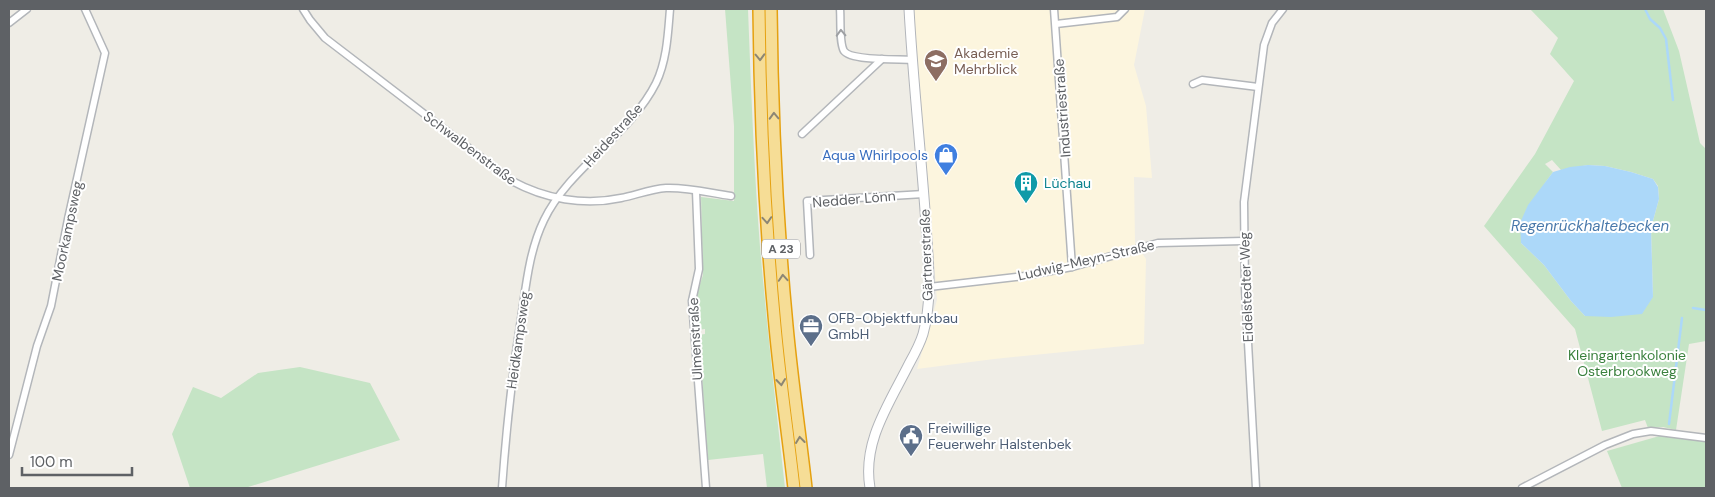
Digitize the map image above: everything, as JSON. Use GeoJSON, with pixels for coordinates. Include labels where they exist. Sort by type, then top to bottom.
{"type":"FeatureCollection","features":[{"type":"Feature","properties":{"kind":"highway","name":"A 23"},"geometry":{"type":"LineString","coordinates":[[759,9],[762,119],[770,260],[775,326],[794,488]]}},
{"type":"Feature","properties":{"kind":"highway","name":"A 23"},"geometry":{"type":"LineString","coordinates":[[771,9],[774,118],[783,289],[806,488]]}},
{"type":"Feature","properties":{"kind":"street"},"geometry":{"type":"LineString","coordinates":[[9,23],[27,9]]}},
{"type":"Feature","properties":{"kind":"street","name":"Moorkampsweg"},"geometry":{"type":"LineString","coordinates":[[9,455],[37,346],[51,306],[68,219],[105,53],[85,9]]}},
{"type":"Feature","properties":{"kind":"street","name":"Schwalbenstraße"},"geometry":{"type":"LineString","coordinates":[[303,9],[325,38],[512,181],[541,195],[599,201],[620,199],[666,188],[731,196]]}},
{"type":"Feature","properties":{"kind":"street","name":"Heidestraße"},"geometry":{"type":"LineString","coordinates":[[558,198],[641,107],[656,82],[664,59],[670,9]]}},
{"type":"Feature","properties":{"kind":"street"},"geometry":{"type":"LineString","coordinates":[[840,9],[842,46],[847,54],[882,59],[912,60]]}},
{"type":"Feature","properties":{"kind":"street","name":"Gärtnerstraße"},"geometry":{"type":"LineString","coordinates":[[870,488],[870,464],[874,434],[886,406],[922,336],[928,311],[929,287],[924,194],[909,9]]}},
{"type":"Feature","properties":{"kind":"street","name":"Industriestraße"},"geometry":{"type":"LineString","coordinates":[[1054,9],[1072,266]]}},
{"type":"Feature","properties":{"kind":"street"},"geometry":{"type":"LineString","coordinates":[[1056,24],[1117,16],[1125,9]]}},
{"type":"Feature","properties":{"kind":"street","name":"Eidelstedter Weg"},"geometry":{"type":"LineString","coordinates":[[1256,488],[1247,335],[1244,241],[1245,189],[1266,37],[1272,23],[1283,9]]}},
{"type":"Feature","properties":{"kind":"street"},"geometry":{"type":"LineString","coordinates":[[802,134],[882,59]]}},
{"type":"Feature","properties":{"kind":"street"},"geometry":{"type":"LineString","coordinates":[[1193,84],[1202,80],[1258,87]]}},
{"type":"Feature","properties":{"kind":"street","name":"Ulmenstraße"},"geometry":{"type":"LineString","coordinates":[[696,191],[699,268],[692,301],[706,488]]}},
{"type":"Feature","properties":{"kind":"street","name":"Nedder Lönn"},"geometry":{"type":"LineString","coordinates":[[810,255],[807,201],[924,194]]}},
{"type":"Feature","properties":{"kind":"street","name":"Heidkampsweg"},"geometry":{"type":"LineString","coordinates":[[502,488],[506,432],[528,271],[537,235],[544,219],[558,198]]}},
{"type":"Feature","properties":{"kind":"street","name":"Ludwig-Meyn-Straße"},"geometry":{"type":"LineString","coordinates":[[929,287],[1024,276],[1072,266],[1158,243],[1244,241]]}},
{"type":"Feature","properties":{"kind":"street"},"geometry":{"type":"LineString","coordinates":[[1522,488],[1605,445],[1633,434],[1651,431],[1706,438]]}},
{"type":"Feature","properties":{"kind":"shaded area"},"geometry":{"type":"Polygon","coordinates":[[[911,9],[1145,9],[1134,65],[1146,106],[1152,178],[1134,177],[1135,243],[1146,259],[1144,344],[994,359],[917,369],[937,300],[926,157],[911,9]]]}},
{"type":"Feature","properties":{"kind":"green space"},"geometry":{"type":"Polygon","coordinates":[[[725,9],[748,9],[754,158],[760,247],[785,488],[767,488],[763,454],[708,460],[699,335],[705,334],[705,329],[698,330],[696,296],[703,275],[701,197],[734,201],[734,126],[725,9]]]}},
{"type":"Feature","properties":{"kind":"green space","name":"Kleingartenkolonie Osterbrookweg"},"geometry":{"type":"Polygon","coordinates":[[[1530,9],[1663,9],[1679,51],[1700,143],[1706,149],[1706,341],[1689,344],[1676,430],[1663,427],[1648,428],[1645,420],[1602,431],[1575,329],[1484,226],[1535,154],[1574,81],[1550,54],[1558,38],[1530,9]],[[1552,160],[1545,164],[1553,172],[1545,183],[1521,243],[1544,265],[1571,301],[1585,316],[1642,313],[1653,296],[1651,228],[1659,199],[1658,186],[1653,179],[1605,166],[1588,165],[1561,170],[1552,160]]]}},
{"type":"Feature","properties":{"kind":"green space"},"geometry":{"type":"Polygon","coordinates":[[[300,367],[370,383],[400,440],[245,488],[190,488],[172,434],[193,387],[221,398],[258,373],[300,367]]]}},
{"type":"Feature","properties":{"kind":"green space"},"geometry":{"type":"Polygon","coordinates":[[[1663,435],[1706,442],[1706,488],[1622,488],[1607,451],[1663,435]]]}},
{"type":"Feature","properties":{"kind":"water","name":"Regenrückhaltebecken"},"geometry":{"type":"Polygon","coordinates":[[[1605,166],[1631,172],[1653,179],[1658,187],[1659,199],[1651,228],[1653,297],[1642,314],[1611,317],[1585,316],[1571,301],[1544,265],[1521,243],[1520,223],[1528,205],[1553,172],[1570,167],[1605,166]]]}},
{"type":"Feature","properties":{"kind":"waterway"},"geometry":{"type":"LineString","coordinates":[[1645,9],[1650,19],[1660,28],[1666,39],[1673,100]]}},
{"type":"Feature","properties":{"kind":"waterway"},"geometry":{"type":"LineString","coordinates":[[1693,308],[1706,310]]}},
{"type":"Feature","properties":{"kind":"waterway"},"geometry":{"type":"LineString","coordinates":[[1669,424],[1682,318]]}},
{"type":"Feature","properties":{"kind":"place","name":"Akademie Mehrblick"},"geometry":{"type":"Point","coordinates":[936,82]}},
{"type":"Feature","properties":{"kind":"place","name":"Aqua Whirlpools"},"geometry":{"type":"Point","coordinates":[946,176]}},
{"type":"Feature","properties":{"kind":"place","name":"Lüchau"},"geometry":{"type":"Point","coordinates":[1026,204]}},
{"type":"Feature","properties":{"kind":"place","name":"OFB-Objektfunkbau GmbH"},"geometry":{"type":"Point","coordinates":[811,347]}},
{"type":"Feature","properties":{"kind":"place","name":"Freiwillige Feuerwehr Halstenbek"},"geometry":{"type":"Point","coordinates":[911,457]}}]}
